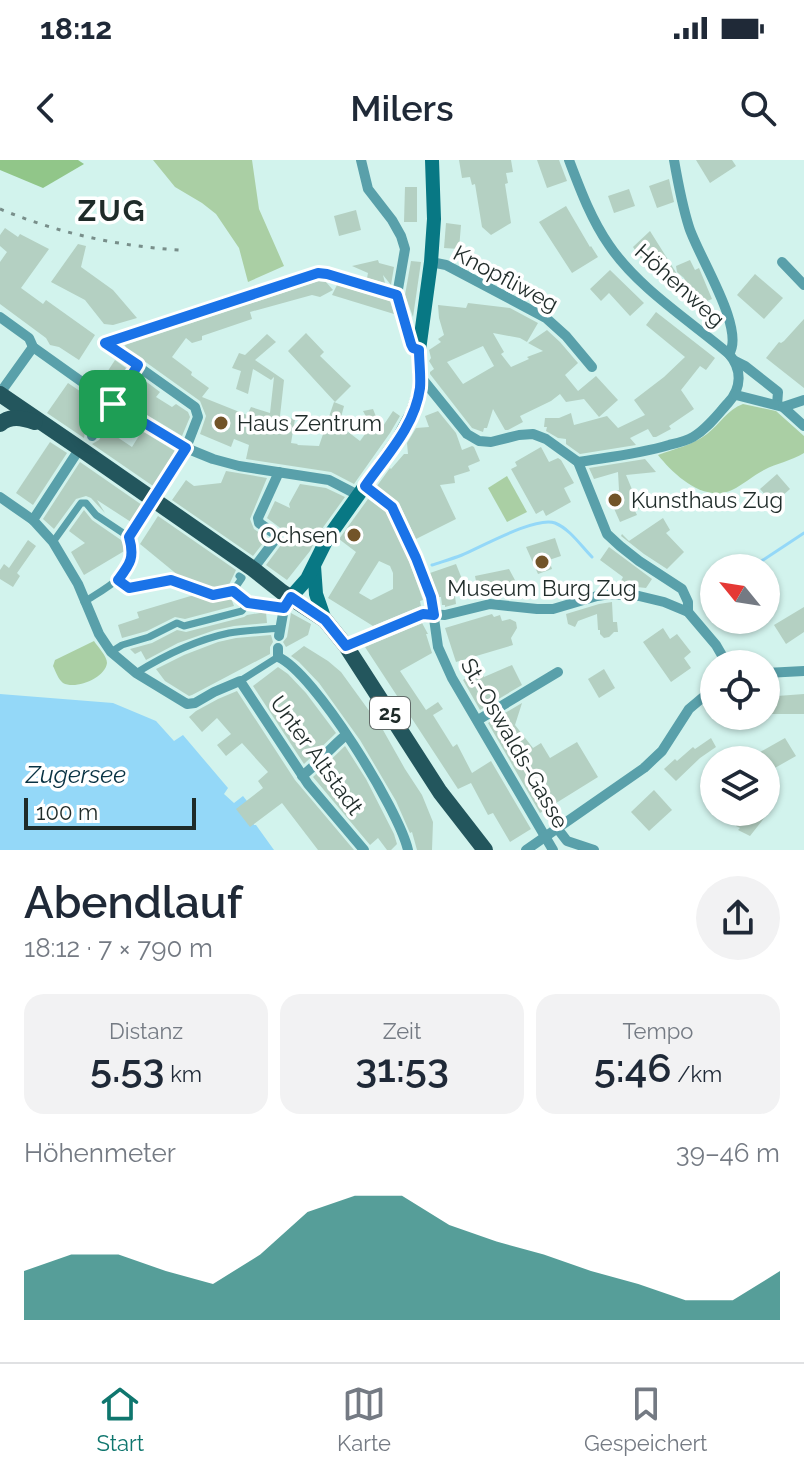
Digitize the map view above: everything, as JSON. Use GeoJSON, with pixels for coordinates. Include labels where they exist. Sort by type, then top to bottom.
{"type":"FeatureCollection","features":[{"type":"Feature","properties":{"kind":"main road"},"geometry":{"type":"LineString","coordinates":[[287,602],[307,579],[327,539],[399,438],[413,412],[420,390],[419,350],[431,262],[434,219],[432,160]]}},
{"type":"Feature","properties":{"kind":"main road","name":"25"},"geometry":{"type":"LineString","coordinates":[[0,394],[52,428]]}},
{"type":"Feature","properties":{"kind":"main road","name":"25"},"geometry":{"type":"LineString","coordinates":[[0,424],[21,417],[86,442],[153,500],[246,572],[287,602],[325,620],[346,646],[440,792],[485,850]]}},
{"type":"Feature","properties":{"kind":"main road"},"geometry":{"type":"LineString","coordinates":[[314,565],[316,594],[325,620]]}},
{"type":"Feature","properties":{"kind":"street"},"geometry":{"type":"LineString","coordinates":[[361,160],[368,189],[392,220],[405,249],[397,295],[411,344],[419,350]]}},
{"type":"Feature","properties":{"kind":"street","name":"Höhenweg"},"geometry":{"type":"LineString","coordinates":[[569,160],[584,201],[610,247],[636,277],[732,358],[778,392],[780,406]]}},
{"type":"Feature","properties":{"kind":"street"},"geometry":{"type":"LineString","coordinates":[[578,462],[638,453],[691,438],[736,395],[739,372],[732,358],[734,339],[729,318],[689,228],[674,160]]}},
{"type":"Feature","properties":{"kind":"street","name":"Knopfliweg"},"geometry":{"type":"LineString","coordinates":[[431,262],[446,265],[546,318],[592,367]]}},
{"type":"Feature","properties":{"kind":"street"},"geometry":{"type":"LineString","coordinates":[[782,262],[804,285]]}},
{"type":"Feature","properties":{"kind":"street"},"geometry":{"type":"LineString","coordinates":[[129,537],[186,448],[198,417],[197,411],[105,343],[318,273],[397,295]]}},
{"type":"Feature","properties":{"kind":"street","name":"St.-Oswalds-Gasse"},"geometry":{"type":"LineString","coordinates":[[0,317],[29,338],[33,347],[113,404],[186,448],[239,466],[329,480],[361,491],[392,507],[431,597],[438,647],[452,678],[553,850]]}},
{"type":"Feature","properties":{"kind":"street"},"geometry":{"type":"LineString","coordinates":[[0,394],[33,347]]}},
{"type":"Feature","properties":{"kind":"street"},"geometry":{"type":"LineString","coordinates":[[33,520],[138,365]]}},
{"type":"Feature","properties":{"kind":"street"},"geometry":{"type":"LineString","coordinates":[[420,376],[467,434],[479,441],[491,442],[533,434],[546,439],[578,462],[607,534],[639,561],[682,589],[688,602],[688,612]]}},
{"type":"Feature","properties":{"kind":"street"},"geometry":{"type":"LineString","coordinates":[[736,395],[780,406],[804,426]]}},
{"type":"Feature","properties":{"kind":"street"},"geometry":{"type":"LineString","coordinates":[[780,406],[804,400]]}},
{"type":"Feature","properties":{"kind":"street"},"geometry":{"type":"LineString","coordinates":[[118,580],[129,588],[171,580],[213,595],[233,591],[278,536],[259,523],[258,518],[279,472]]}},
{"type":"Feature","properties":{"kind":"street"},"geometry":{"type":"LineString","coordinates":[[0,497],[33,520],[53,542],[78,584],[99,634],[111,652],[136,673],[181,702],[195,703],[240,681],[278,652],[311,687],[374,778],[405,837],[408,850],[399,850]]}},
{"type":"Feature","properties":{"kind":"street"},"geometry":{"type":"LineString","coordinates":[[53,542],[81,503],[86,503],[96,515],[129,537],[133,550],[129,564],[118,580],[84,602]]}},
{"type":"Feature","properties":{"kind":"street"},"geometry":{"type":"LineString","coordinates":[[136,673],[168,654],[207,639],[230,633],[280,632],[287,602],[248,603],[233,591]]}},
{"type":"Feature","properties":{"kind":"street"},"geometry":{"type":"LineString","coordinates":[[346,646],[423,614],[445,615],[490,604],[553,609],[610,594],[639,596],[688,612],[719,650]]}},
{"type":"Feature","properties":{"kind":"street"},"geometry":{"type":"LineString","coordinates":[[111,652],[177,623],[184,626],[242,611],[248,603]]}},
{"type":"Feature","properties":{"kind":"street"},"geometry":{"type":"LineString","coordinates":[[780,672],[804,671]]}},
{"type":"Feature","properties":{"kind":"street"},"geometry":{"type":"LineString","coordinates":[[478,720],[558,672]]}},
{"type":"Feature","properties":{"kind":"street","name":"Unter Altstadt"},"geometry":{"type":"LineString","coordinates":[[240,681],[302,776],[364,850]]}},
{"type":"Feature","properties":{"kind":"street"},"geometry":{"type":"LineString","coordinates":[[526,850],[644,768],[662,751],[689,709],[700,700]]}},
{"type":"Feature","properties":{"kind":"street"},"geometry":{"type":"LineString","coordinates":[[302,776],[346,735]]}},
{"type":"Feature","properties":{"kind":"street"},"geometry":{"type":"LineString","coordinates":[[557,828],[567,841],[594,850]]}},
{"type":"Feature","properties":{"kind":"green space"},"geometry":{"type":"Polygon","coordinates":[[[0,160],[78,160],[84,164],[43,188],[0,170],[0,160]]]}},
{"type":"Feature","properties":{"kind":"green space"},"geometry":{"type":"Polygon","coordinates":[[[153,160],[252,160],[259,209],[284,266],[248,282],[239,248],[216,214],[175,187],[153,160]]]}},
{"type":"Feature","properties":{"kind":"green space"},"geometry":{"type":"Polygon","coordinates":[[[743,404],[776,411],[804,436],[804,453],[721,493],[711,493],[690,485],[658,455],[702,438],[732,410],[743,404]]]}},
{"type":"Feature","properties":{"kind":"green space"},"geometry":{"type":"Polygon","coordinates":[[[507,476],[527,512],[507,522],[488,488],[507,476]]]}},
{"type":"Feature","properties":{"kind":"green space"},"geometry":{"type":"Polygon","coordinates":[[[94,641],[106,657],[105,668],[96,678],[82,684],[63,683],[53,666],[55,660],[94,641]]]}},
{"type":"Feature","properties":{"kind":"water","name":"Zugersee"},"geometry":{"type":"Polygon","coordinates":[[[0,694],[113,703],[156,721],[174,741],[183,735],[228,788],[224,794],[234,803],[243,796],[247,801],[254,825],[274,850],[0,850],[0,694]]]}},
{"type":"Feature","properties":{"kind":"building"},"geometry":{"type":"Polygon","coordinates":[[[459,160],[511,160],[513,172],[506,173],[508,183],[505,184],[511,223],[491,235],[482,227],[475,184],[472,185],[470,177],[462,178],[459,160]]]}},
{"type":"Feature","properties":{"kind":"building"},"geometry":{"type":"Polygon","coordinates":[[[537,160],[559,160],[567,181],[547,188],[537,160]]]}},
{"type":"Feature","properties":{"kind":"building"},"geometry":{"type":"Polygon","coordinates":[[[696,160],[732,160],[736,166],[710,183],[696,160]]]}},
{"type":"Feature","properties":{"kind":"building"},"geometry":{"type":"Polygon","coordinates":[[[669,179],[674,202],[657,208],[649,186],[669,179]]]}},
{"type":"Feature","properties":{"kind":"building"},"geometry":{"type":"Polygon","coordinates":[[[405,187],[417,187],[417,222],[404,222],[405,187]]]}},
{"type":"Feature","properties":{"kind":"building"},"geometry":{"type":"Polygon","coordinates":[[[629,189],[635,206],[614,213],[608,196],[629,189]]]}},
{"type":"Feature","properties":{"kind":"building"},"geometry":{"type":"Polygon","coordinates":[[[566,206],[598,257],[572,273],[539,222],[566,206]]]}},
{"type":"Feature","properties":{"kind":"building"},"geometry":{"type":"Polygon","coordinates":[[[356,210],[361,230],[339,236],[334,216],[356,210]]]}},
{"type":"Feature","properties":{"kind":"building"},"geometry":{"type":"Polygon","coordinates":[[[446,223],[461,225],[459,249],[444,248],[446,223]]]}},
{"type":"Feature","properties":{"kind":"building"},"geometry":{"type":"Polygon","coordinates":[[[5,228],[18,237],[20,234],[49,249],[21,288],[43,304],[46,300],[95,335],[79,360],[50,345],[46,338],[0,304],[0,262],[7,252],[0,246],[0,235],[5,228]]]}},
{"type":"Feature","properties":{"kind":"building"},"geometry":{"type":"Polygon","coordinates":[[[650,231],[677,274],[669,282],[659,262],[655,264],[649,255],[642,260],[633,247],[650,231]]]}},
{"type":"Feature","properties":{"kind":"building"},"geometry":{"type":"Polygon","coordinates":[[[78,244],[86,246],[81,267],[113,290],[137,318],[113,325],[104,324],[85,300],[51,282],[78,244]]]}},
{"type":"Feature","properties":{"kind":"building"},"geometry":{"type":"Polygon","coordinates":[[[378,260],[394,267],[391,285],[383,275],[385,283],[367,278],[368,273],[352,266],[378,260]]]}},
{"type":"Feature","properties":{"kind":"building"},"geometry":{"type":"Polygon","coordinates":[[[690,260],[695,270],[699,268],[712,299],[695,306],[676,266],[690,260]]]}},
{"type":"Feature","properties":{"kind":"building"},"geometry":{"type":"Polygon","coordinates":[[[411,261],[421,262],[413,317],[405,295],[411,261]]]}},
{"type":"Feature","properties":{"kind":"building"},"geometry":{"type":"Polygon","coordinates":[[[610,270],[644,303],[630,316],[609,293],[601,301],[590,289],[610,270]]]}},
{"type":"Feature","properties":{"kind":"building"},"geometry":{"type":"Polygon","coordinates":[[[755,274],[783,298],[764,319],[737,295],[755,274]]]}},
{"type":"Feature","properties":{"kind":"building"},"geometry":{"type":"Polygon","coordinates":[[[319,281],[326,282],[333,290],[320,297],[312,295],[250,312],[252,319],[202,336],[202,340],[192,343],[186,338],[172,357],[209,388],[202,397],[247,415],[251,407],[270,413],[274,377],[271,380],[253,369],[248,394],[236,389],[241,371],[232,368],[239,353],[245,355],[267,334],[276,342],[255,360],[284,380],[280,416],[295,419],[291,443],[297,445],[319,446],[334,402],[344,406],[339,425],[360,441],[371,426],[363,411],[373,409],[381,429],[393,411],[400,416],[354,484],[331,472],[246,459],[249,445],[234,439],[231,447],[200,434],[206,416],[200,401],[125,345],[319,281]]]}},
{"type":"Feature","properties":{"kind":"building"},"geometry":{"type":"Polygon","coordinates":[[[337,285],[390,301],[394,314],[332,295],[337,285]]]}},
{"type":"Feature","properties":{"kind":"building"},"geometry":{"type":"Polygon","coordinates":[[[468,303],[510,308],[538,323],[527,342],[493,333],[504,352],[501,354],[511,367],[543,351],[528,343],[547,330],[578,363],[565,375],[578,391],[596,376],[618,400],[599,417],[584,399],[566,402],[560,394],[520,416],[523,422],[508,430],[505,430],[493,409],[483,432],[472,428],[430,374],[434,369],[429,361],[429,350],[441,342],[438,339],[444,335],[438,305],[466,308],[468,303]],[[483,346],[447,362],[463,384],[494,366],[483,346]]]}},
{"type":"Feature","properties":{"kind":"building"},"geometry":{"type":"Polygon","coordinates":[[[656,312],[715,358],[706,370],[700,366],[681,390],[694,409],[669,426],[671,429],[656,437],[648,429],[630,438],[636,445],[580,454],[566,444],[566,439],[546,431],[545,418],[559,418],[571,413],[574,425],[607,416],[618,428],[645,415],[634,400],[685,357],[646,325],[656,312]]]}},
{"type":"Feature","properties":{"kind":"building"},"geometry":{"type":"Polygon","coordinates":[[[804,319],[804,388],[766,358],[804,319]]]}},
{"type":"Feature","properties":{"kind":"building"},"geometry":{"type":"Polygon","coordinates":[[[306,333],[324,352],[320,356],[351,386],[335,402],[288,351],[306,333]]]}},
{"type":"Feature","properties":{"kind":"building"},"geometry":{"type":"Polygon","coordinates":[[[115,360],[126,368],[112,390],[100,383],[115,360]]]}},
{"type":"Feature","properties":{"kind":"building"},"geometry":{"type":"Polygon","coordinates":[[[140,377],[160,392],[156,397],[188,412],[190,417],[182,436],[124,401],[140,377]]]}},
{"type":"Feature","properties":{"kind":"building"},"geometry":{"type":"Polygon","coordinates":[[[68,383],[102,406],[84,438],[47,413],[68,383]]]}},
{"type":"Feature","properties":{"kind":"building"},"geometry":{"type":"Polygon","coordinates":[[[438,411],[456,433],[462,450],[474,447],[480,461],[468,466],[470,471],[454,476],[455,483],[440,485],[456,519],[416,539],[399,503],[377,486],[390,468],[404,454],[408,454],[407,443],[416,428],[429,427],[425,416],[438,411]]]}},
{"type":"Feature","properties":{"kind":"building"},"geometry":{"type":"Polygon","coordinates":[[[112,419],[124,427],[117,437],[132,447],[142,431],[175,451],[153,486],[92,444],[99,440],[112,419]]]}},
{"type":"Feature","properties":{"kind":"building"},"geometry":{"type":"Polygon","coordinates":[[[50,442],[67,453],[33,505],[16,493],[50,442]]]}},
{"type":"Feature","properties":{"kind":"building"},"geometry":{"type":"Polygon","coordinates":[[[541,447],[549,462],[558,458],[561,460],[574,483],[564,488],[571,502],[546,516],[543,510],[536,514],[511,469],[517,466],[515,462],[541,447]]]}},
{"type":"Feature","properties":{"kind":"building"},"geometry":{"type":"Polygon","coordinates":[[[645,459],[656,472],[626,475],[636,499],[642,496],[646,506],[635,511],[637,515],[620,522],[608,495],[619,490],[618,472],[594,479],[589,468],[645,459]]]}},
{"type":"Feature","properties":{"kind":"building"},"geometry":{"type":"Polygon","coordinates":[[[80,462],[142,505],[131,522],[97,500],[105,513],[86,496],[76,499],[54,529],[43,519],[80,462]]]}},
{"type":"Feature","properties":{"kind":"building"},"geometry":{"type":"Polygon","coordinates":[[[226,471],[267,478],[250,519],[254,529],[267,538],[253,556],[172,500],[186,480],[194,486],[221,483],[226,471]]]}},
{"type":"Feature","properties":{"kind":"building"},"geometry":{"type":"Polygon","coordinates":[[[777,474],[790,489],[773,504],[760,489],[777,474]]]}},
{"type":"Feature","properties":{"kind":"building"},"geometry":{"type":"Polygon","coordinates":[[[300,484],[326,488],[345,497],[287,580],[266,565],[286,536],[267,518],[275,501],[290,508],[289,504],[300,484]]]}},
{"type":"Feature","properties":{"kind":"building"},"geometry":{"type":"Polygon","coordinates":[[[368,499],[386,512],[409,561],[423,600],[420,601],[421,606],[373,626],[328,598],[356,552],[339,539],[368,499]],[[379,561],[359,593],[371,600],[393,589],[390,566],[379,561]]]}},
{"type":"Feature","properties":{"kind":"building"},"geometry":{"type":"Polygon","coordinates":[[[84,510],[92,520],[121,540],[126,550],[84,575],[71,552],[85,543],[69,531],[84,510]]]}},
{"type":"Feature","properties":{"kind":"building"},"geometry":{"type":"Polygon","coordinates":[[[158,516],[236,570],[229,585],[214,588],[179,576],[140,544],[158,516]]]}},
{"type":"Feature","properties":{"kind":"building"},"geometry":{"type":"Polygon","coordinates":[[[663,518],[670,530],[666,533],[684,552],[667,569],[621,536],[629,541],[663,518]]]}},
{"type":"Feature","properties":{"kind":"building"},"geometry":{"type":"Polygon","coordinates":[[[555,538],[561,556],[549,560],[552,569],[538,574],[526,547],[555,538]]]}},
{"type":"Feature","properties":{"kind":"building"},"geometry":{"type":"Polygon","coordinates":[[[28,540],[36,546],[17,573],[20,576],[13,587],[0,579],[0,570],[4,564],[9,568],[28,540]]]}},
{"type":"Feature","properties":{"kind":"building"},"geometry":{"type":"Polygon","coordinates":[[[609,547],[652,579],[646,588],[619,585],[623,577],[600,560],[609,547]]]}},
{"type":"Feature","properties":{"kind":"building"},"geometry":{"type":"Polygon","coordinates":[[[456,564],[464,584],[454,588],[456,604],[445,607],[430,573],[456,564]]]}},
{"type":"Feature","properties":{"kind":"building"},"geometry":{"type":"Polygon","coordinates":[[[509,569],[516,582],[478,591],[475,576],[509,569]]]}},
{"type":"Feature","properties":{"kind":"building"},"geometry":{"type":"Polygon","coordinates":[[[194,595],[212,601],[231,598],[234,606],[185,619],[175,617],[147,631],[122,638],[118,625],[139,618],[137,612],[194,595]]]}},
{"type":"Feature","properties":{"kind":"building"},"geometry":{"type":"Polygon","coordinates":[[[612,602],[613,622],[617,622],[618,632],[609,637],[604,638],[600,634],[597,614],[578,621],[575,627],[568,624],[566,614],[612,602]]]}},
{"type":"Feature","properties":{"kind":"building"},"geometry":{"type":"Polygon","coordinates":[[[804,607],[804,632],[786,644],[780,634],[780,621],[804,607]]]}},
{"type":"Feature","properties":{"kind":"building"},"geometry":{"type":"Polygon","coordinates":[[[266,612],[267,623],[215,630],[178,643],[146,660],[141,651],[135,654],[130,649],[152,643],[177,630],[186,632],[266,612]]]}},
{"type":"Feature","properties":{"kind":"building"},"geometry":{"type":"Polygon","coordinates":[[[291,613],[311,624],[308,635],[286,647],[283,642],[287,637],[291,613]]]}},
{"type":"Feature","properties":{"kind":"building"},"geometry":{"type":"Polygon","coordinates":[[[492,614],[494,617],[500,615],[502,621],[510,619],[516,622],[517,628],[511,638],[513,645],[456,662],[445,628],[492,614]]]}},
{"type":"Feature","properties":{"kind":"building"},"geometry":{"type":"Polygon","coordinates":[[[422,623],[432,653],[400,671],[426,710],[438,702],[443,709],[433,715],[453,747],[457,744],[472,773],[491,761],[531,829],[510,842],[493,813],[488,815],[471,783],[458,789],[365,647],[422,623]]]}},
{"type":"Feature","properties":{"kind":"building"},"geometry":{"type":"Polygon","coordinates":[[[663,628],[670,639],[677,634],[691,652],[684,658],[691,668],[671,682],[643,642],[663,628]]]}},
{"type":"Feature","properties":{"kind":"building"},"geometry":{"type":"Polygon","coordinates":[[[271,635],[270,654],[189,696],[165,681],[156,669],[218,642],[271,635]]]}},
{"type":"Feature","properties":{"kind":"building"},"geometry":{"type":"Polygon","coordinates":[[[304,646],[341,672],[383,730],[422,795],[433,822],[432,850],[417,850],[412,832],[396,801],[360,740],[319,683],[291,656],[304,646]]]}},
{"type":"Feature","properties":{"kind":"building"},"geometry":{"type":"Polygon","coordinates":[[[512,665],[522,685],[480,710],[463,680],[480,669],[484,677],[512,665]]]}},
{"type":"Feature","properties":{"kind":"building"},"geometry":{"type":"Polygon","coordinates":[[[278,667],[306,693],[336,733],[304,764],[253,686],[278,667]]]}},
{"type":"Feature","properties":{"kind":"building"},"geometry":{"type":"Polygon","coordinates":[[[604,669],[615,688],[599,698],[588,679],[604,669]]]}},
{"type":"Feature","properties":{"kind":"building"},"geometry":{"type":"Polygon","coordinates":[[[237,691],[295,780],[354,850],[318,850],[282,803],[250,827],[236,809],[263,788],[258,781],[268,772],[242,743],[226,756],[217,745],[231,734],[217,718],[202,732],[189,717],[237,691]]]}},
{"type":"Feature","properties":{"kind":"building"},"geometry":{"type":"Polygon","coordinates":[[[804,694],[804,714],[780,714],[780,696],[804,694]]]}},
{"type":"Feature","properties":{"kind":"building"},"geometry":{"type":"Polygon","coordinates":[[[522,703],[515,725],[533,748],[541,743],[550,758],[577,742],[598,777],[540,813],[488,723],[522,703]]]}},
{"type":"Feature","properties":{"kind":"building"},"geometry":{"type":"Polygon","coordinates":[[[711,738],[715,746],[700,746],[700,758],[676,781],[664,769],[693,747],[695,749],[711,738]]]}},
{"type":"Feature","properties":{"kind":"building"},"geometry":{"type":"Polygon","coordinates":[[[785,738],[796,756],[780,765],[780,746],[771,746],[785,738]]]}},
{"type":"Feature","properties":{"kind":"building"},"geometry":{"type":"Polygon","coordinates":[[[345,746],[394,834],[397,844],[391,850],[387,850],[378,838],[370,845],[313,777],[345,746]]]}},
{"type":"Feature","properties":{"kind":"building"},"geometry":{"type":"Polygon","coordinates":[[[654,790],[672,810],[649,831],[631,812],[654,790]]]}},
{"type":"Feature","properties":{"kind":"building"},"geometry":{"type":"Polygon","coordinates":[[[736,826],[758,826],[750,836],[738,830],[740,828],[736,826]]]}},
{"type":"Feature","properties":{"kind":"waterway"},"geometry":{"type":"LineString","coordinates":[[432,565],[522,528],[546,522],[566,529],[592,557]]}},
{"type":"Feature","properties":{"kind":"waterway"},"geometry":{"type":"LineString","coordinates":[[772,554],[804,533]]}},
{"type":"Feature","properties":{"kind":"railway"},"geometry":{"type":"LineString","coordinates":[[0,209],[88,237],[179,250]]}},
{"type":"Feature","properties":{"kind":"place","name":"Haus Zentrum"},"geometry":{"type":"Point","coordinates":[221,423]}},
{"type":"Feature","properties":{"kind":"place","name":"Kunsthaus Zug"},"geometry":{"type":"Point","coordinates":[615,500]}},
{"type":"Feature","properties":{"kind":"place","name":"Ochsen"},"geometry":{"type":"Point","coordinates":[354,535]}},
{"type":"Feature","properties":{"kind":"place","name":"Museum Burg Zug"},"geometry":{"type":"Point","coordinates":[542,562]}},
{"type":"Feature","properties":{"kind":"district","name":"ZUG"},"geometry":{"type":"Point","coordinates":[112,211]}},
{"type":"Feature","properties":{"kind":"route"},"geometry":{"type":"LineString","coordinates":[[318,273],[397,295],[411,344],[419,350],[420,390],[413,412],[399,438],[365,486],[392,507],[416,558],[431,597],[434,615],[423,614],[346,646],[325,620],[291,597],[284,608],[248,603],[233,591],[213,595],[171,580],[129,588],[118,580],[129,564],[133,550],[129,537],[186,448],[113,404],[138,365],[105,343],[318,273]]}}]}
